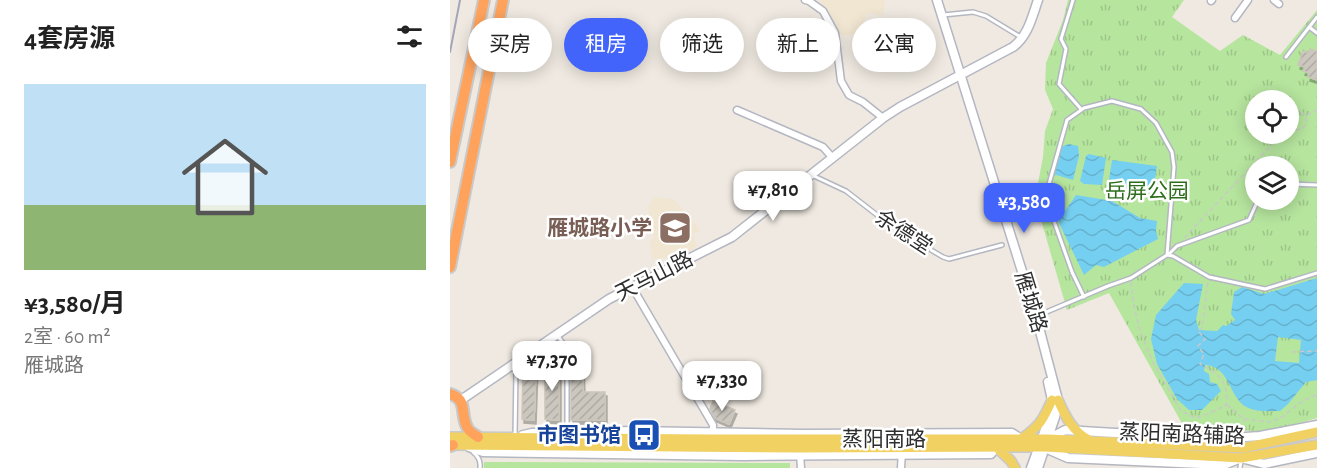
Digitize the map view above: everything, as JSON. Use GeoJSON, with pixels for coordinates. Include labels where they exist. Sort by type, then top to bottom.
{"type":"FeatureCollection","features":[{"type":"Feature","properties":{"kind":"highway"},"geometry":{"type":"LineString","coordinates":[[450,162],[484,0]]}},
{"type":"Feature","properties":{"kind":"highway"},"geometry":{"type":"LineString","coordinates":[[450,267],[503,0]]}},
{"type":"Feature","properties":{"kind":"highway"},"geometry":{"type":"LineString","coordinates":[[450,250],[455,239]]}},
{"type":"Feature","properties":{"kind":"highway"},"geometry":{"type":"LineString","coordinates":[[456,397],[468,430],[478,437]]}},
{"type":"Feature","properties":{"kind":"main road"},"geometry":{"type":"LineString","coordinates":[[1021,439],[1035,430],[1055,400],[1076,431],[1092,441]]}},
{"type":"Feature","properties":{"kind":"main road","name":"蒸阳南路"},"geometry":{"type":"LineString","coordinates":[[453,443],[800,452],[902,451],[1092,441],[1243,448],[1317,432]]}},
{"type":"Feature","properties":{"kind":"main road","name":"蒸阳南路"},"geometry":{"type":"LineString","coordinates":[[453,443],[478,437],[515,438],[568,435],[1021,439],[1241,463],[1317,445]]}},
{"type":"Feature","properties":{"kind":"main road"},"geometry":{"type":"LineString","coordinates":[[996,447],[1015,468]]}},
{"type":"Feature","properties":{"kind":"street"},"geometry":{"type":"LineString","coordinates":[[805,0],[823,11],[835,33],[841,81],[849,95],[863,102],[882,117]]}},
{"type":"Feature","properties":{"kind":"street","name":"雁城路"},"geometry":{"type":"LineString","coordinates":[[935,0],[1036,316],[1055,400],[1055,417],[1031,468]]}},
{"type":"Feature","properties":{"kind":"street","name":"雁城路"},"geometry":{"type":"LineString","coordinates":[[935,0],[1055,400]]}},
{"type":"Feature","properties":{"kind":"street","name":"天马山路"},"geometry":{"type":"LineString","coordinates":[[958,75],[1013,48],[1020,42],[1036,0]]}},
{"type":"Feature","properties":{"kind":"street","name":"天马山路"},"geometry":{"type":"LineString","coordinates":[[456,397],[511,365],[609,299],[730,235],[882,117],[1010,45],[1019,36],[1036,0]]}},
{"type":"Feature","properties":{"kind":"street"},"geometry":{"type":"LineString","coordinates":[[1235,18],[1248,0]]}},
{"type":"Feature","properties":{"kind":"street"},"geometry":{"type":"LineString","coordinates":[[737,110],[823,147],[831,156]]}},
{"type":"Feature","properties":{"kind":"street","name":"天马山路"},"geometry":{"type":"LineString","coordinates":[[456,397],[606,297],[732,237],[882,117]]}},
{"type":"Feature","properties":{"kind":"street"},"geometry":{"type":"LineString","coordinates":[[631,286],[713,425],[713,436]]}},
{"type":"Feature","properties":{"kind":"street","name":"蒸阳南路辅路"},"geometry":{"type":"LineString","coordinates":[[1043,443],[1065,430],[1217,439],[1260,436],[1317,425]]}},
{"type":"Feature","properties":{"kind":"street","name":"雁城路"},"geometry":{"type":"LineString","coordinates":[[1038,468],[1043,443]]}},
{"type":"Feature","properties":{"kind":"street"},"geometry":{"type":"LineString","coordinates":[[902,451],[902,468]]}},
{"type":"Feature","properties":{"kind":"street"},"geometry":{"type":"LineString","coordinates":[[800,452],[801,468]]}},
{"type":"Feature","properties":{"kind":"street","name":"蒸阳南路辅路"},"geometry":{"type":"LineString","coordinates":[[1241,463],[1264,464],[1317,453]]}},
{"type":"Feature","properties":{"kind":"lane"},"geometry":{"type":"LineString","coordinates":[[1073,0],[1061,39],[1066,49],[1059,84],[1082,110]]}},
{"type":"Feature","properties":{"kind":"lane"},"geometry":{"type":"LineString","coordinates":[[941,15],[973,12],[986,16],[1019,36]]}},
{"type":"Feature","properties":{"kind":"lane"},"geometry":{"type":"LineString","coordinates":[[1287,57],[1317,17]]}},
{"type":"Feature","properties":{"kind":"lane"},"geometry":{"type":"LineString","coordinates":[[1310,27],[1317,33]]}},
{"type":"Feature","properties":{"kind":"lane"},"geometry":{"type":"LineString","coordinates":[[1083,297],[1049,207],[1050,184],[1067,120],[1084,108],[1112,101],[1141,110],[1156,123],[1172,152],[1174,167],[1167,255]]}},
{"type":"Feature","properties":{"kind":"lane","name":"余德堂"},"geometry":{"type":"LineString","coordinates":[[812,175],[846,191],[890,225],[929,243],[931,250],[943,257],[949,259],[1002,245]]}},
{"type":"Feature","properties":{"kind":"lane"},"geometry":{"type":"LineString","coordinates":[[1299,185],[1317,186]]}},
{"type":"Feature","properties":{"kind":"lane"},"geometry":{"type":"LineString","coordinates":[[1036,316],[1131,278],[1177,246],[1249,220],[1254,210]]}},
{"type":"Feature","properties":{"kind":"lane"},"geometry":{"type":"LineString","coordinates":[[1167,255],[1173,256],[1209,277],[1265,289],[1317,273]]}},
{"type":"Feature","properties":{"kind":"lane"},"geometry":{"type":"LineString","coordinates":[[556,334],[567,348],[568,435]]}},
{"type":"Feature","properties":{"kind":"lane"},"geometry":{"type":"LineString","coordinates":[[511,365],[516,370],[515,438]]}},
{"type":"Feature","properties":{"kind":"lane"},"geometry":{"type":"LineString","coordinates":[[453,443],[478,456],[480,468]]}},
{"type":"Feature","properties":{"kind":"path"},"geometry":{"type":"LineString","coordinates":[[1299,110],[1306,115]]}},
{"type":"Feature","properties":{"kind":"path"},"geometry":{"type":"LineString","coordinates":[[1306,115],[1317,110]]}},
{"type":"Feature","properties":{"kind":"path"},"geometry":{"type":"LineString","coordinates":[[1299,129],[1306,125],[1306,115]]}},
{"type":"Feature","properties":{"kind":"path"},"geometry":{"type":"LineString","coordinates":[[1177,246],[1273,144]]}},
{"type":"Feature","properties":{"kind":"path"},"geometry":{"type":"LineString","coordinates":[[1209,277],[1202,328],[1198,331],[1205,339],[1198,346],[1204,354],[1200,364],[1222,380],[1228,391],[1226,405]]}},
{"type":"Feature","properties":{"kind":"path"},"geometry":{"type":"LineString","coordinates":[[1131,278],[1140,331],[1153,362],[1180,411],[1196,418],[1226,405]]}},
{"type":"Feature","properties":{"kind":"path"},"geometry":{"type":"LineString","coordinates":[[1292,352],[1317,351]]}},
{"type":"Feature","properties":{"kind":"path"},"geometry":{"type":"LineString","coordinates":[[1226,405],[1244,419],[1271,422],[1317,394]]}},
{"type":"Feature","properties":{"kind":"shaded area"},"geometry":{"type":"Polygon","coordinates":[[[819,0],[885,0],[883,15],[868,13],[865,18],[852,18],[852,35],[840,35],[840,18],[832,18],[819,0]]]}},
{"type":"Feature","properties":{"kind":"shaded area","name":"雁城路小学"},"geometry":{"type":"Polygon","coordinates":[[[654,197],[673,199],[696,225],[700,231],[693,234],[697,247],[679,257],[652,259],[650,240],[654,239],[648,208],[654,197]]]}},
{"type":"Feature","properties":{"kind":"green space","name":"岳屏公园"},"geometry":{"type":"Polygon","coordinates":[[[1068,0],[1184,0],[1172,17],[1220,51],[1243,35],[1280,55],[1317,10],[1317,418],[1269,432],[1184,427],[1109,293],[1067,310],[1035,199],[1043,157],[1045,131],[1053,109],[1045,90],[1046,63],[1063,20],[1068,0]]]}},
{"type":"Feature","properties":{"kind":"green space"},"geometry":{"type":"Polygon","coordinates":[[[484,462],[790,463],[790,468],[484,468],[484,462]]]}},
{"type":"Feature","properties":{"kind":"water"},"geometry":{"type":"Polygon","coordinates":[[[1069,144],[1078,146],[1079,156],[1073,180],[1053,174],[1060,147],[1069,144]]]}},
{"type":"Feature","properties":{"kind":"water"},"geometry":{"type":"Polygon","coordinates":[[[1089,154],[1106,158],[1102,185],[1084,184],[1080,181],[1086,156],[1089,154]]]}},
{"type":"Feature","properties":{"kind":"water"},"geometry":{"type":"Polygon","coordinates":[[[1112,160],[1157,166],[1153,193],[1108,186],[1112,160]]]}},
{"type":"Feature","properties":{"kind":"water"},"geometry":{"type":"Polygon","coordinates":[[[1076,195],[1112,201],[1140,218],[1157,221],[1158,239],[1104,267],[1096,265],[1084,275],[1058,221],[1076,195]]]}},
{"type":"Feature","properties":{"kind":"water"},"geometry":{"type":"Polygon","coordinates":[[[1317,278],[1317,380],[1306,382],[1280,411],[1258,411],[1244,405],[1238,399],[1220,371],[1205,365],[1204,371],[1209,374],[1210,382],[1217,384],[1221,391],[1202,410],[1189,410],[1177,399],[1157,364],[1151,339],[1156,315],[1184,283],[1203,284],[1196,320],[1199,330],[1217,331],[1223,325],[1226,326],[1235,320],[1231,314],[1234,292],[1242,287],[1264,294],[1317,278]],[[1278,337],[1275,361],[1299,363],[1301,340],[1278,337]]]}},
{"type":"Feature","properties":{"kind":"building"},"geometry":{"type":"Polygon","coordinates":[[[1310,49],[1317,51],[1317,80],[1308,77],[1309,73],[1303,71],[1305,67],[1298,65],[1303,51],[1309,53],[1310,49]]]}},
{"type":"Feature","properties":{"kind":"building"},"geometry":{"type":"Polygon","coordinates":[[[571,357],[582,357],[583,392],[605,392],[605,420],[571,420],[571,357]]]}},
{"type":"Feature","properties":{"kind":"building"},"geometry":{"type":"Polygon","coordinates":[[[545,365],[559,365],[559,420],[545,419],[545,365]]]}},
{"type":"Feature","properties":{"kind":"building"},"geometry":{"type":"Polygon","coordinates":[[[523,367],[536,367],[534,420],[522,419],[523,367]]]}},
{"type":"Feature","properties":{"kind":"building"},"geometry":{"type":"Polygon","coordinates":[[[713,401],[735,410],[729,424],[715,418],[710,409],[713,401]]]}},
{"type":"Feature","properties":{"kind":"railway"},"geometry":{"type":"LineString","coordinates":[[450,52],[460,0]]}},
{"type":"Feature","properties":{"kind":"place","name":"雁城路小学"},"geometry":{"type":"Point","coordinates":[675,228]}},
{"type":"Feature","properties":{"kind":"place","name":"市图书馆"},"geometry":{"type":"Point","coordinates":[644,435]}}]}
